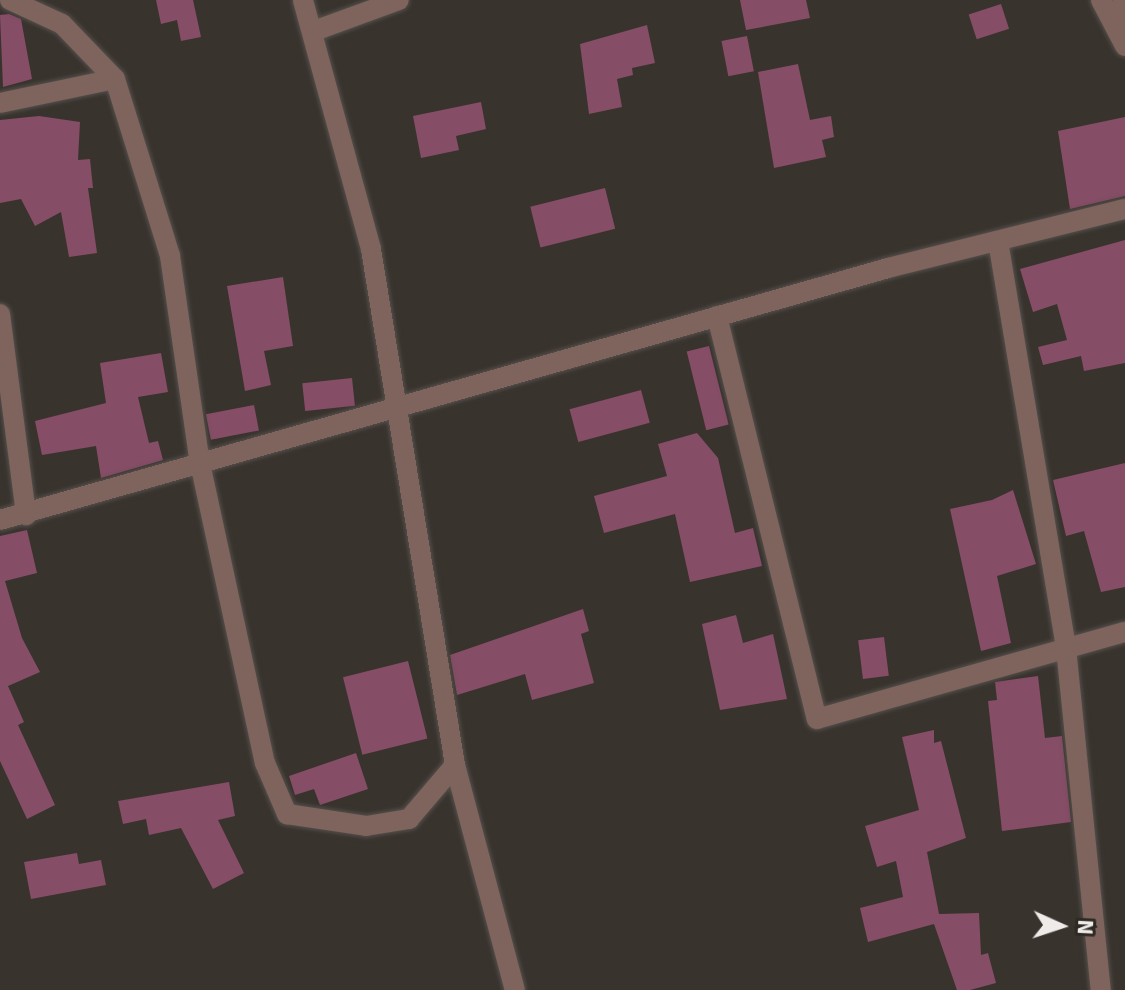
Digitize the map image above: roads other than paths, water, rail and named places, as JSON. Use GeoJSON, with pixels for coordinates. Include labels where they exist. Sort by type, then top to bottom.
{"type":"FeatureCollection","features":[{"type":"Feature","properties":{"kind":"street"},"geometry":{"type":"LineString","coordinates":[[10,0],[62,24],[115,79],[170,256],[200,463],[265,763],[287,814],[366,826],[409,819],[455,765]]}},
{"type":"Feature","properties":{"kind":"street"},"geometry":{"type":"LineString","coordinates":[[303,0],[314,31],[371,249],[455,765],[515,990]]}},
{"type":"Feature","properties":{"kind":"street"},"geometry":{"type":"LineString","coordinates":[[314,31],[399,0]]}},
{"type":"Feature","properties":{"kind":"street"},"geometry":{"type":"LineString","coordinates":[[1101,0],[1125,46]]}},
{"type":"Feature","properties":{"kind":"street"},"geometry":{"type":"LineString","coordinates":[[1123,0],[1125,14]]}},
{"type":"Feature","properties":{"kind":"street"},"geometry":{"type":"LineString","coordinates":[[0,103],[115,79]]}},
{"type":"Feature","properties":{"kind":"street"},"geometry":{"type":"LineString","coordinates":[[0,520],[26,515],[398,404],[1125,209]]}},
{"type":"Feature","properties":{"kind":"street"},"geometry":{"type":"LineString","coordinates":[[998,241],[1066,648],[1101,990]]}},
{"type":"Feature","properties":{"kind":"street"},"geometry":{"type":"LineString","coordinates":[[0,314],[26,515]]}},
{"type":"Feature","properties":{"kind":"street"},"geometry":{"type":"LineString","coordinates":[[717,316],[817,719],[1125,632]]}}]}
